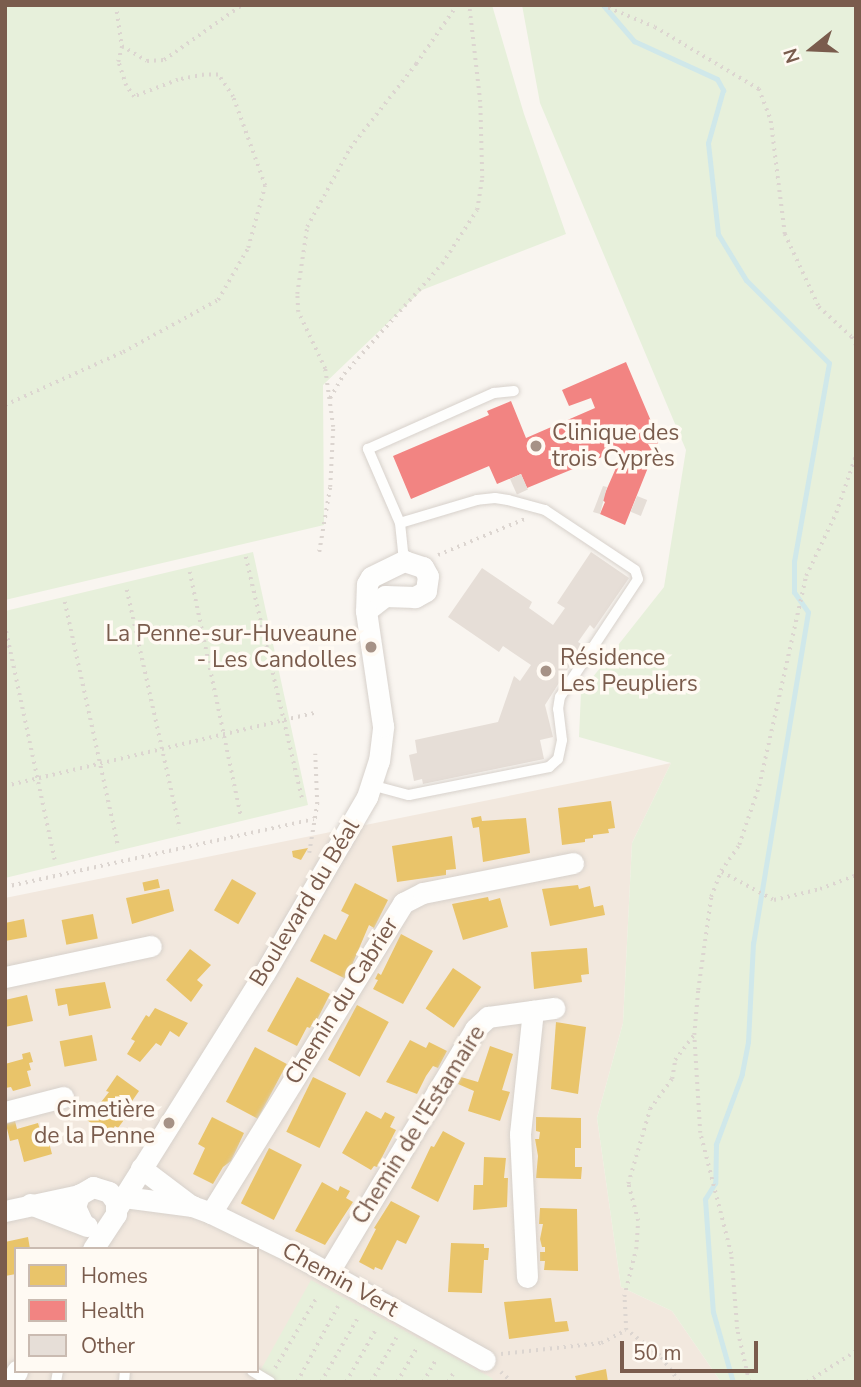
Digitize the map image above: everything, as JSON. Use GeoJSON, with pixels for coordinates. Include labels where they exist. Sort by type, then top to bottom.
{"type":"FeatureCollection","features":[{"type":"Feature","properties":{"kind":"street","name":"Boulevard du Béal"},"geometry":{"type":"LineString","coordinates":[[94,1247],[105,1212],[141,1168],[310,897],[343,842],[371,785],[379,761],[383,726],[366,611],[367,584],[371,577],[410,562]]}},
{"type":"Feature","properties":{"kind":"street"},"geometry":{"type":"LineString","coordinates":[[366,611],[385,596],[421,596],[426,591],[428,576],[410,562]]}},
{"type":"Feature","properties":{"kind":"street","name":"Chemin du Cabrier"},"geometry":{"type":"LineString","coordinates":[[201,1210],[403,903],[423,893],[573,863]]}},
{"type":"Feature","properties":{"kind":"street"},"geometry":{"type":"LineString","coordinates":[[5,977],[151,946]]}},
{"type":"Feature","properties":{"kind":"street","name":"Chemin de l'Estamaire"},"geometry":{"type":"LineString","coordinates":[[328,1273],[475,1029],[488,1017],[554,1008]]}},
{"type":"Feature","properties":{"kind":"street"},"geometry":{"type":"LineString","coordinates":[[527,1277],[520,1134],[533,1011]]}},
{"type":"Feature","properties":{"kind":"street"},"geometry":{"type":"LineString","coordinates":[[5,1112],[63,1097]]}},
{"type":"Feature","properties":{"kind":"street","name":"Chemin Vert"},"geometry":{"type":"LineString","coordinates":[[141,1168],[201,1210],[487,1355]]}},
{"type":"Feature","properties":{"kind":"street"},"geometry":{"type":"LineString","coordinates":[[5,1211],[79,1195],[93,1187],[105,1212]]}},
{"type":"Feature","properties":{"kind":"street"},"geometry":{"type":"LineString","coordinates":[[79,1195],[75,1207],[105,1212]]}},
{"type":"Feature","properties":{"kind":"street"},"geometry":{"type":"LineString","coordinates":[[30,1204],[105,1212]]}},
{"type":"Feature","properties":{"kind":"street","name":"Chemin Vert"},"geometry":{"type":"LineString","coordinates":[[105,1212],[201,1210]]}},
{"type":"Feature","properties":{"kind":"street"},"geometry":{"type":"LineString","coordinates":[[86,1247],[105,1212]]}},
{"type":"Feature","properties":{"kind":"lane"},"geometry":{"type":"LineString","coordinates":[[410,562],[400,523],[368,449],[494,393],[514,391]]}},
{"type":"Feature","properties":{"kind":"lane"},"geometry":{"type":"LineString","coordinates":[[371,785],[409,795],[549,767],[558,759],[562,740],[558,709],[560,696],[638,579],[635,570],[545,510],[526,505],[495,498],[477,500],[400,523]]}},
{"type":"Feature","properties":{"kind":"path"},"geometry":{"type":"LineString","coordinates":[[5,405],[123,352],[218,300],[248,248],[265,186],[233,97],[218,75],[204,75],[178,80],[134,97],[126,86],[118,62],[122,46],[116,5]]}},
{"type":"Feature","properties":{"kind":"path"},"geometry":{"type":"LineString","coordinates":[[122,46],[147,61],[164,60],[242,5]]}},
{"type":"Feature","properties":{"kind":"path"},"geometry":{"type":"LineString","coordinates":[[319,552],[330,487],[333,427],[325,369],[298,312],[297,294],[307,227],[350,148],[416,64],[457,5]]}},
{"type":"Feature","properties":{"kind":"path"},"geometry":{"type":"LineString","coordinates":[[329,400],[344,374],[442,264],[477,210],[482,178],[480,102],[469,5]]}},
{"type":"Feature","properties":{"kind":"path"},"geometry":{"type":"LineString","coordinates":[[602,5],[655,27],[758,89],[771,121],[785,234],[819,307],[852,337],[856,345]]}},
{"type":"Feature","properties":{"kind":"path"},"geometry":{"type":"LineString","coordinates":[[749,1382],[737,1329],[730,1254],[700,1133],[694,1035],[711,897],[721,871],[739,845],[759,786],[806,576],[836,513],[856,455]]}},
{"type":"Feature","properties":{"kind":"path"},"geometry":{"type":"LineString","coordinates":[[410,562],[523,520],[528,514],[526,505]]}},
{"type":"Feature","properties":{"kind":"path"},"geometry":{"type":"LineString","coordinates":[[246,557],[303,802]]}},
{"type":"Feature","properties":{"kind":"path"},"geometry":{"type":"LineString","coordinates":[[190,572],[241,816]]}},
{"type":"Feature","properties":{"kind":"path"},"geometry":{"type":"LineString","coordinates":[[127,590],[180,829]]}},
{"type":"Feature","properties":{"kind":"path"},"geometry":{"type":"LineString","coordinates":[[65,602],[118,846]]}},
{"type":"Feature","properties":{"kind":"path"},"geometry":{"type":"LineString","coordinates":[[5,625],[55,860]]}},
{"type":"Feature","properties":{"kind":"path"},"geometry":{"type":"LineString","coordinates":[[5,786],[313,713]]}},
{"type":"Feature","properties":{"kind":"path"},"geometry":{"type":"LineString","coordinates":[[309,853],[314,819],[315,754]]}},
{"type":"Feature","properties":{"kind":"path"},"geometry":{"type":"LineString","coordinates":[[5,887],[314,819]]}},
{"type":"Feature","properties":{"kind":"path"},"geometry":{"type":"LineString","coordinates":[[721,871],[774,900],[820,889],[856,875]]}},
{"type":"Feature","properties":{"kind":"path"},"geometry":{"type":"LineString","coordinates":[[625,1330],[624,1297],[636,1249],[638,1221],[628,1184],[631,1170],[650,1109],[672,1079],[676,1060],[694,1035]]}},
{"type":"Feature","properties":{"kind":"path"},"geometry":{"type":"LineString","coordinates":[[268,1381],[317,1297]]}},
{"type":"Feature","properties":{"kind":"path"},"geometry":{"type":"LineString","coordinates":[[297,1382],[338,1306]]}},
{"type":"Feature","properties":{"kind":"path"},"geometry":{"type":"LineString","coordinates":[[321,1382],[357,1319]]}},
{"type":"Feature","properties":{"kind":"path"},"geometry":{"type":"LineString","coordinates":[[346,1382],[376,1329]]}},
{"type":"Feature","properties":{"kind":"path"},"geometry":{"type":"LineString","coordinates":[[487,1355],[601,1343],[625,1330]]}},
{"type":"Feature","properties":{"kind":"path"},"geometry":{"type":"LineString","coordinates":[[625,1330],[660,1356],[679,1382]]}},
{"type":"Feature","properties":{"kind":"path"},"geometry":{"type":"LineString","coordinates":[[372,1382],[396,1338]]}},
{"type":"Feature","properties":{"kind":"path"},"geometry":{"type":"LineString","coordinates":[[397,1382],[416,1349]]}},
{"type":"Feature","properties":{"kind":"path"},"geometry":{"type":"LineString","coordinates":[[807,1382],[856,1351]]}},
{"type":"Feature","properties":{"kind":"path"},"geometry":{"type":"LineString","coordinates":[[423,1382],[435,1361]]}},
{"type":"Feature","properties":{"kind":"path"},"geometry":{"type":"LineString","coordinates":[[448,1382],[454,1371]]}},
{"type":"Feature","properties":{"kind":"shaded area"},"geometry":{"type":"Polygon","coordinates":[[[671,763],[632,843],[623,1023],[597,1118],[621,1287],[672,1311],[721,1382],[5,1382],[5,898],[671,763]]]}},
{"type":"Feature","properties":{"kind":"green space"},"geometry":{"type":"Polygon","coordinates":[[[5,5],[492,5],[524,114],[566,234],[422,290],[323,385],[324,525],[5,600],[5,5]]]}},
{"type":"Feature","properties":{"kind":"green space"},"geometry":{"type":"Polygon","coordinates":[[[522,5],[856,5],[856,1382],[721,1382],[672,1311],[621,1287],[597,1118],[623,1023],[632,843],[671,763],[579,737],[581,692],[664,587],[686,450],[540,103],[522,5]]]}},
{"type":"Feature","properties":{"kind":"green space"},"geometry":{"type":"Polygon","coordinates":[[[253,552],[308,805],[5,878],[5,611],[253,552]]]}},
{"type":"Feature","properties":{"kind":"green space"},"geometry":{"type":"Polygon","coordinates":[[[311,1280],[492,1378],[494,1382],[254,1382],[311,1280]]]}},
{"type":"Feature","properties":{"kind":"building: Homes"},"geometry":{"type":"Polygon","coordinates":[[[611,801],[615,828],[608,829],[609,833],[593,835],[593,838],[585,839],[585,842],[562,845],[558,808],[611,801]]]}},
{"type":"Feature","properties":{"kind":"building: Homes"},"geometry":{"type":"Polygon","coordinates":[[[481,816],[482,821],[526,818],[530,853],[483,862],[479,827],[473,828],[471,818],[481,816]]]}},
{"type":"Feature","properties":{"kind":"building: Homes"},"geometry":{"type":"Polygon","coordinates":[[[452,836],[456,869],[446,870],[446,875],[397,882],[392,846],[452,836]]]}},
{"type":"Feature","properties":{"kind":"building: Homes"},"geometry":{"type":"Polygon","coordinates":[[[308,848],[301,860],[293,857],[292,851],[308,848]]]}},
{"type":"Feature","properties":{"kind":"building: Homes"},"geometry":{"type":"Polygon","coordinates":[[[158,879],[160,888],[144,891],[142,883],[158,879]]]}},
{"type":"Feature","properties":{"kind":"building: Homes"},"geometry":{"type":"Polygon","coordinates":[[[232,879],[256,893],[238,924],[214,910],[232,879]]]}},
{"type":"Feature","properties":{"kind":"building: Homes"},"geometry":{"type":"Polygon","coordinates":[[[355,883],[388,900],[374,928],[369,925],[346,979],[310,961],[324,934],[336,940],[349,915],[341,911],[355,883]]]}},
{"type":"Feature","properties":{"kind":"building: Homes"},"geometry":{"type":"Polygon","coordinates":[[[578,885],[579,889],[590,886],[594,907],[603,905],[605,915],[550,926],[542,889],[578,885]]]}},
{"type":"Feature","properties":{"kind":"building: Homes"},"geometry":{"type":"Polygon","coordinates":[[[169,889],[174,911],[132,924],[126,898],[169,889]]]}},
{"type":"Feature","properties":{"kind":"building: Homes"},"geometry":{"type":"Polygon","coordinates":[[[488,897],[489,901],[500,898],[508,927],[463,940],[452,904],[488,897]]]}},
{"type":"Feature","properties":{"kind":"building: Homes"},"geometry":{"type":"Polygon","coordinates":[[[93,914],[98,939],[66,945],[62,920],[93,914]]]}},
{"type":"Feature","properties":{"kind":"building: Homes"},"geometry":{"type":"Polygon","coordinates":[[[24,919],[27,937],[5,941],[5,923],[24,919]]]}},
{"type":"Feature","properties":{"kind":"building: Homes"},"geometry":{"type":"Polygon","coordinates":[[[401,934],[433,951],[403,1004],[373,989],[378,973],[381,975],[401,934]]]}},
{"type":"Feature","properties":{"kind":"building: Homes"},"geometry":{"type":"Polygon","coordinates":[[[587,948],[589,974],[581,975],[582,982],[534,989],[531,952],[587,948]]]}},
{"type":"Feature","properties":{"kind":"building: Homes"},"geometry":{"type":"Polygon","coordinates":[[[190,949],[211,965],[197,980],[203,985],[191,1002],[166,980],[190,949]]]}},
{"type":"Feature","properties":{"kind":"building: Homes"},"geometry":{"type":"Polygon","coordinates":[[[453,968],[481,987],[454,1028],[426,1009],[453,968]]]}},
{"type":"Feature","properties":{"kind":"building: Homes"},"geometry":{"type":"Polygon","coordinates":[[[297,977],[330,994],[316,1022],[314,1020],[310,1028],[307,1027],[297,1046],[267,1031],[297,977]]]}},
{"type":"Feature","properties":{"kind":"building: Homes"},"geometry":{"type":"Polygon","coordinates":[[[105,982],[111,1008],[69,1016],[67,1004],[58,1006],[55,989],[105,982]]]}},
{"type":"Feature","properties":{"kind":"building: Homes"},"geometry":{"type":"Polygon","coordinates":[[[27,995],[33,1021],[5,1027],[5,1000],[27,995]]]}},
{"type":"Feature","properties":{"kind":"building: Homes"},"geometry":{"type":"Polygon","coordinates":[[[357,1005],[389,1022],[360,1077],[328,1060],[357,1005]]]}},
{"type":"Feature","properties":{"kind":"building: Homes"},"geometry":{"type":"Polygon","coordinates":[[[155,1008],[188,1023],[179,1037],[170,1031],[161,1046],[156,1043],[140,1062],[127,1054],[135,1041],[131,1039],[146,1015],[149,1017],[155,1008]]]}},
{"type":"Feature","properties":{"kind":"building: Homes"},"geometry":{"type":"Polygon","coordinates":[[[556,1022],[586,1027],[578,1094],[551,1089],[556,1022]]]}},
{"type":"Feature","properties":{"kind":"building: Homes"},"geometry":{"type":"Polygon","coordinates":[[[92,1035],[97,1061],[65,1067],[60,1041],[92,1035]]]}},
{"type":"Feature","properties":{"kind":"building: Homes"},"geometry":{"type":"Polygon","coordinates":[[[410,1040],[426,1048],[429,1042],[447,1051],[438,1068],[433,1066],[426,1076],[417,1094],[386,1082],[410,1040]]]}},
{"type":"Feature","properties":{"kind":"building: Homes"},"geometry":{"type":"Polygon","coordinates":[[[490,1046],[513,1054],[502,1090],[510,1092],[500,1121],[468,1111],[474,1091],[458,1084],[461,1077],[478,1082],[490,1046]]]}},
{"type":"Feature","properties":{"kind":"building: Homes"},"geometry":{"type":"Polygon","coordinates":[[[255,1047],[287,1064],[258,1119],[226,1102],[255,1047]]]}},
{"type":"Feature","properties":{"kind":"building: Homes"},"geometry":{"type":"Polygon","coordinates":[[[30,1052],[33,1062],[29,1063],[31,1070],[27,1071],[31,1086],[13,1091],[11,1087],[5,1088],[5,1064],[23,1059],[22,1054],[30,1052]]]}},
{"type":"Feature","properties":{"kind":"building: Homes"},"geometry":{"type":"Polygon","coordinates":[[[117,1075],[139,1091],[128,1107],[132,1109],[118,1128],[115,1126],[108,1135],[87,1120],[109,1092],[106,1091],[117,1075]]]}},
{"type":"Feature","properties":{"kind":"building: Homes"},"geometry":{"type":"Polygon","coordinates":[[[313,1077],[346,1093],[320,1148],[286,1132],[313,1077]]]}},
{"type":"Feature","properties":{"kind":"building: Homes"},"geometry":{"type":"Polygon","coordinates":[[[366,1111],[381,1119],[385,1112],[395,1117],[390,1127],[396,1130],[377,1167],[374,1166],[371,1170],[342,1153],[366,1111]]]}},
{"type":"Feature","properties":{"kind":"building: Homes"},"geometry":{"type":"Polygon","coordinates":[[[212,1117],[244,1133],[231,1161],[223,1167],[213,1184],[193,1174],[205,1148],[198,1144],[212,1117]]]}},
{"type":"Feature","properties":{"kind":"building: Homes"},"geometry":{"type":"Polygon","coordinates":[[[536,1117],[581,1118],[581,1148],[575,1148],[575,1167],[582,1167],[581,1179],[536,1178],[538,1156],[535,1139],[539,1139],[540,1132],[536,1131],[536,1117]]]}},
{"type":"Feature","properties":{"kind":"building: Homes"},"geometry":{"type":"Polygon","coordinates":[[[15,1121],[17,1129],[38,1123],[43,1140],[48,1139],[52,1154],[24,1162],[18,1139],[10,1141],[6,1124],[15,1121]]]}},
{"type":"Feature","properties":{"kind":"building: Homes"},"geometry":{"type":"Polygon","coordinates":[[[443,1131],[465,1143],[438,1202],[411,1188],[431,1146],[434,1147],[443,1131]]]}},
{"type":"Feature","properties":{"kind":"building: Homes"},"geometry":{"type":"Polygon","coordinates":[[[269,1148],[302,1165],[274,1220],[241,1203],[269,1148]]]}},
{"type":"Feature","properties":{"kind":"building: Homes"},"geometry":{"type":"Polygon","coordinates":[[[484,1157],[506,1158],[504,1178],[508,1178],[507,1207],[473,1210],[474,1185],[483,1185],[484,1157]]]}},
{"type":"Feature","properties":{"kind":"building: Homes"},"geometry":{"type":"Polygon","coordinates":[[[322,1182],[338,1191],[340,1186],[350,1191],[346,1198],[353,1202],[325,1245],[295,1231],[322,1182]]]}},
{"type":"Feature","properties":{"kind":"building: Homes"},"geometry":{"type":"Polygon","coordinates":[[[391,1201],[420,1216],[406,1244],[397,1240],[382,1270],[375,1267],[374,1270],[359,1262],[376,1229],[374,1228],[391,1201]]]}},
{"type":"Feature","properties":{"kind":"building: Homes"},"geometry":{"type":"Polygon","coordinates":[[[540,1208],[577,1209],[578,1271],[544,1270],[545,1261],[540,1261],[540,1252],[545,1252],[545,1247],[542,1247],[540,1239],[543,1224],[539,1224],[540,1208]]]}},
{"type":"Feature","properties":{"kind":"building: Homes"},"geometry":{"type":"Polygon","coordinates":[[[28,1237],[30,1247],[14,1247],[14,1274],[5,1276],[5,1242],[28,1237]]]}},
{"type":"Feature","properties":{"kind":"building: Homes"},"geometry":{"type":"Polygon","coordinates":[[[451,1243],[484,1244],[484,1248],[489,1248],[488,1260],[484,1260],[482,1293],[448,1292],[451,1243]]]}},
{"type":"Feature","properties":{"kind":"building: Homes"},"geometry":{"type":"Polygon","coordinates":[[[551,1298],[555,1322],[567,1321],[569,1331],[509,1339],[504,1302],[551,1298]]]}},
{"type":"Feature","properties":{"kind":"building: Homes"},"geometry":{"type":"Polygon","coordinates":[[[606,1369],[608,1382],[577,1382],[575,1376],[606,1369]]]}},
{"type":"Feature","properties":{"kind":"building: Health","name":"Clinique des trois Cyprès"},"geometry":{"type":"Polygon","coordinates":[[[626,362],[659,440],[625,525],[600,514],[605,502],[602,500],[619,461],[614,452],[527,488],[521,474],[497,484],[489,466],[411,499],[393,456],[489,415],[487,411],[511,401],[526,438],[595,408],[591,398],[569,406],[562,390],[626,362]]]}},
{"type":"Feature","properties":{"kind":"building: Other"},"geometry":{"type":"Polygon","coordinates":[[[521,474],[528,490],[517,494],[510,479],[521,474]]]}},
{"type":"Feature","properties":{"kind":"building: Other"},"geometry":{"type":"Polygon","coordinates":[[[603,486],[607,487],[600,514],[593,512],[603,486]]]}},
{"type":"Feature","properties":{"kind":"building: Other"},"geometry":{"type":"Polygon","coordinates":[[[637,496],[647,500],[641,516],[631,512],[637,496]]]}},
{"type":"Feature","properties":{"kind":"building: Other","name":"Résidence Les Peupliers"},"geometry":{"type":"Polygon","coordinates":[[[591,552],[629,578],[594,629],[590,625],[578,642],[583,645],[545,705],[553,737],[540,740],[544,759],[423,784],[422,779],[414,781],[409,755],[417,753],[415,740],[498,722],[514,676],[520,681],[531,665],[503,646],[499,652],[448,617],[482,568],[532,602],[529,608],[553,625],[565,608],[557,603],[591,552]]]}},
{"type":"Feature","properties":{"kind":"waterway"},"geometry":{"type":"LineString","coordinates":[[603,5],[634,41],[717,79],[723,90],[708,143],[718,234],[746,280],[829,363],[794,561],[794,592],[808,612],[753,943],[748,1042],[742,1074],[716,1144],[715,1183],[705,1199],[713,1312],[733,1382]]}},
{"type":"Feature","properties":{"kind":"place","name":"Clinique des trois Cyprès"},"geometry":{"type":"Point","coordinates":[536,446]}},
{"type":"Feature","properties":{"kind":"place","name":"La Penne-sur-Huveaune - Les Candolles"},"geometry":{"type":"Point","coordinates":[371,647]}},
{"type":"Feature","properties":{"kind":"place","name":"Résidence Les Peupliers"},"geometry":{"type":"Point","coordinates":[546,671]}},
{"type":"Feature","properties":{"kind":"place","name":"Cimetière de la Penne"},"geometry":{"type":"Point","coordinates":[169,1123]}}]}
